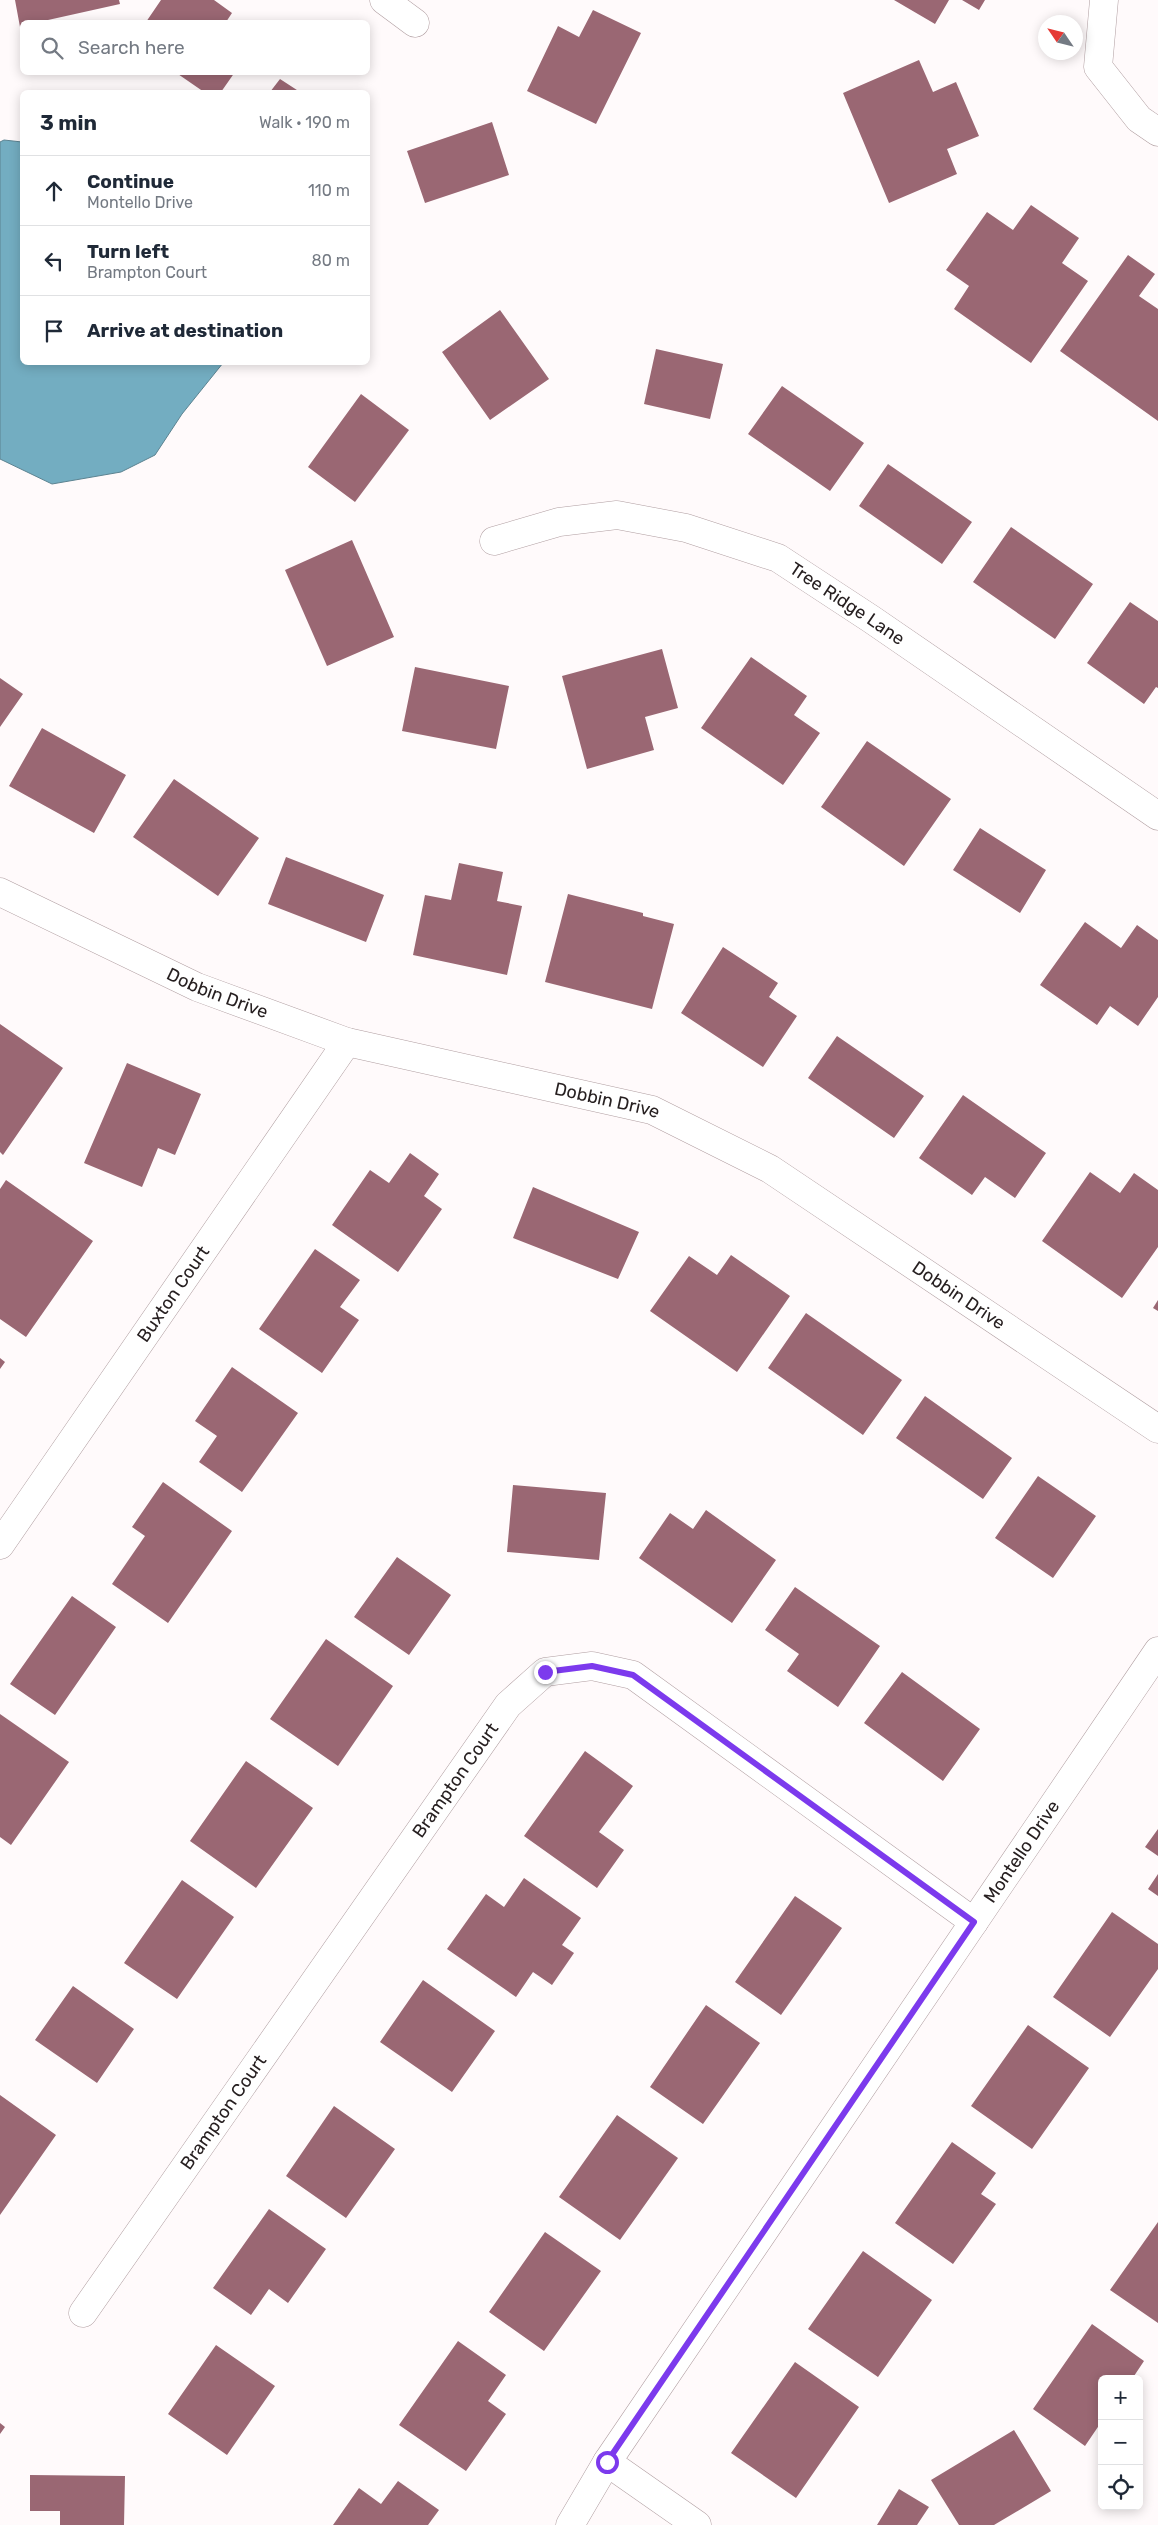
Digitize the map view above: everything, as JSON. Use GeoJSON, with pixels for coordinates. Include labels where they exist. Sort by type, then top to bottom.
{"type":"FeatureCollection","features":[{"type":"Feature","properties":{"kind":"street"},"geometry":{"type":"LineString","coordinates":[[384,0],[415,23]]}},
{"type":"Feature","properties":{"kind":"street"},"geometry":{"type":"LineString","coordinates":[[1104,0],[1098,67],[1139,119],[1158,132]]}},
{"type":"Feature","properties":{"kind":"street","name":"Tree Ridge Lane"},"geometry":{"type":"LineString","coordinates":[[494,541],[559,522],[617,515],[686,528],[778,558],[871,619],[1158,816]]}},
{"type":"Feature","properties":{"kind":"street","name":"Dobbin Drive"},"geometry":{"type":"LineString","coordinates":[[0,892],[197,987],[347,1042],[652,1110],[770,1169],[1158,1429]]}},
{"type":"Feature","properties":{"kind":"street","name":"Buxton Court"},"geometry":{"type":"LineString","coordinates":[[0,1545],[347,1042]]}},
{"type":"Feature","properties":{"kind":"street","name":"Montello Drive"},"geometry":{"type":"LineString","coordinates":[[570,2525],[607,2462],[1158,1651]]}},
{"type":"Feature","properties":{"kind":"street","name":"Brampton Court"},"geometry":{"type":"LineString","coordinates":[[83,2313],[508,1705],[545,1672],[592,1666],[633,1675],[974,1922]]}},
{"type":"Feature","properties":{"kind":"street"},"geometry":{"type":"LineString","coordinates":[[607,2462],[697,2525]]}},
{"type":"Feature","properties":{"kind":"water"},"geometry":{"type":"Polygon","coordinates":[[[4,140],[20,142],[20,365],[221,365],[182,414],[155,455],[121,472],[52,484],[0,459],[0,142],[4,140]]]}},
{"type":"Feature","properties":{"kind":"building"},"geometry":{"type":"Polygon","coordinates":[[[15,0],[119,0],[120,4],[48,20],[20,20],[20,27],[15,0]]]}},
{"type":"Feature","properties":{"kind":"building"},"geometry":{"type":"Polygon","coordinates":[[[161,0],[214,0],[232,13],[227,20],[147,20],[161,0]]]}},
{"type":"Feature","properties":{"kind":"building"},"geometry":{"type":"Polygon","coordinates":[[[894,0],[949,0],[935,24],[894,0]]]}},
{"type":"Feature","properties":{"kind":"building"},"geometry":{"type":"Polygon","coordinates":[[[962,0],[985,0],[979,10],[962,0]]]}},
{"type":"Feature","properties":{"kind":"building"},"geometry":{"type":"Polygon","coordinates":[[[593,10],[641,33],[596,124],[527,91],[558,26],[579,37],[593,10]]]}},
{"type":"Feature","properties":{"kind":"building"},"geometry":{"type":"Polygon","coordinates":[[[919,60],[933,92],[956,82],[979,136],[947,149],[957,174],[889,203],[843,93],[919,60]]]}},
{"type":"Feature","properties":{"kind":"building"},"geometry":{"type":"Polygon","coordinates":[[[179,75],[233,75],[222,90],[201,90],[179,75]]]}},
{"type":"Feature","properties":{"kind":"building"},"geometry":{"type":"Polygon","coordinates":[[[280,79],[297,90],[272,90],[280,79]]]}},
{"type":"Feature","properties":{"kind":"building"},"geometry":{"type":"Polygon","coordinates":[[[492,122],[509,175],[425,203],[407,151],[492,122]]]}},
{"type":"Feature","properties":{"kind":"building"},"geometry":{"type":"Polygon","coordinates":[[[1031,205],[1079,238],[1062,263],[1088,281],[1031,363],[954,309],[969,286],[946,270],[987,212],[1013,230],[1031,205]]]}},
{"type":"Feature","properties":{"kind":"building"},"geometry":{"type":"Polygon","coordinates":[[[1128,255],[1155,274],[1139,296],[1158,309],[1158,421],[1060,351],[1128,255]]]}},
{"type":"Feature","properties":{"kind":"building"},"geometry":{"type":"Polygon","coordinates":[[[500,310],[549,379],[490,420],[442,352],[500,310]]]}},
{"type":"Feature","properties":{"kind":"building"},"geometry":{"type":"Polygon","coordinates":[[[656,349],[723,364],[710,419],[644,404],[656,349]]]}},
{"type":"Feature","properties":{"kind":"building"},"geometry":{"type":"Polygon","coordinates":[[[782,386],[864,443],[830,491],[748,434],[782,386]]]}},
{"type":"Feature","properties":{"kind":"building"},"geometry":{"type":"Polygon","coordinates":[[[361,394],[409,430],[355,502],[308,467],[361,394]]]}},
{"type":"Feature","properties":{"kind":"building"},"geometry":{"type":"Polygon","coordinates":[[[888,464],[972,522],[942,564],[859,506],[888,464]]]}},
{"type":"Feature","properties":{"kind":"building"},"geometry":{"type":"Polygon","coordinates":[[[1011,527],[1093,584],[1055,639],[973,582],[1011,527]]]}},
{"type":"Feature","properties":{"kind":"building"},"geometry":{"type":"Polygon","coordinates":[[[352,540],[394,637],[327,666],[285,570],[352,540]]]}},
{"type":"Feature","properties":{"kind":"building"},"geometry":{"type":"Polygon","coordinates":[[[1130,602],[1158,621],[1158,688],[1156,687],[1144,704],[1087,663],[1130,602]]]}},
{"type":"Feature","properties":{"kind":"building"},"geometry":{"type":"Polygon","coordinates":[[[662,649],[678,708],[645,717],[654,750],[587,769],[562,676],[662,649]]]}},
{"type":"Feature","properties":{"kind":"building"},"geometry":{"type":"Polygon","coordinates":[[[751,657],[807,696],[794,715],[820,733],[783,785],[701,728],[751,657]]]}},
{"type":"Feature","properties":{"kind":"building"},"geometry":{"type":"Polygon","coordinates":[[[415,667],[509,686],[496,749],[402,731],[415,667]]]}},
{"type":"Feature","properties":{"kind":"building"},"geometry":{"type":"Polygon","coordinates":[[[0,678],[23,694],[0,727],[0,678]]]}},
{"type":"Feature","properties":{"kind":"building"},"geometry":{"type":"Polygon","coordinates":[[[42,728],[126,775],[94,833],[9,786],[42,728]]]}},
{"type":"Feature","properties":{"kind":"building"},"geometry":{"type":"Polygon","coordinates":[[[867,741],[951,799],[904,866],[821,807],[867,741]]]}},
{"type":"Feature","properties":{"kind":"building"},"geometry":{"type":"Polygon","coordinates":[[[174,779],[259,838],[218,896],[133,837],[174,779]]]}},
{"type":"Feature","properties":{"kind":"building"},"geometry":{"type":"Polygon","coordinates":[[[980,828],[1046,870],[1020,913],[953,870],[980,828]]]}},
{"type":"Feature","properties":{"kind":"building"},"geometry":{"type":"Polygon","coordinates":[[[286,857],[384,895],[366,942],[268,904],[286,857]]]}},
{"type":"Feature","properties":{"kind":"building"},"geometry":{"type":"Polygon","coordinates":[[[459,863],[503,872],[497,901],[522,906],[507,975],[413,955],[425,895],[451,900],[459,863]]]}},
{"type":"Feature","properties":{"kind":"building"},"geometry":{"type":"Polygon","coordinates":[[[568,894],[643,913],[643,916],[674,924],[652,1009],[545,982],[568,894]]]}},
{"type":"Feature","properties":{"kind":"building"},"geometry":{"type":"Polygon","coordinates":[[[1085,922],[1121,948],[1137,925],[1158,940],[1158,997],[1138,1026],[1110,1006],[1097,1025],[1040,985],[1085,922]]]}},
{"type":"Feature","properties":{"kind":"building"},"geometry":{"type":"Polygon","coordinates":[[[723,947],[778,983],[769,997],[797,1016],[763,1067],[681,1013],[723,947]]]}},
{"type":"Feature","properties":{"kind":"building"},"geometry":{"type":"Polygon","coordinates":[[[0,1024],[63,1068],[3,1155],[0,1152],[0,1024]]]}},
{"type":"Feature","properties":{"kind":"building"},"geometry":{"type":"Polygon","coordinates":[[[837,1036],[924,1096],[894,1138],[808,1078],[837,1036]]]}},
{"type":"Feature","properties":{"kind":"building"},"geometry":{"type":"Polygon","coordinates":[[[127,1063],[201,1094],[175,1155],[158,1148],[142,1187],[84,1163],[127,1063]]]}},
{"type":"Feature","properties":{"kind":"building"},"geometry":{"type":"Polygon","coordinates":[[[963,1095],[1046,1153],[1015,1198],[985,1177],[972,1195],[919,1158],[963,1095]]]}},
{"type":"Feature","properties":{"kind":"building"},"geometry":{"type":"Polygon","coordinates":[[[410,1153],[439,1174],[424,1196],[442,1209],[398,1272],[332,1225],[370,1170],[389,1183],[410,1153]]]}},
{"type":"Feature","properties":{"kind":"building"},"geometry":{"type":"Polygon","coordinates":[[[1090,1172],[1120,1193],[1134,1173],[1158,1190],[1158,1247],[1122,1298],[1042,1241],[1090,1172]]]}},
{"type":"Feature","properties":{"kind":"building"},"geometry":{"type":"Polygon","coordinates":[[[6,1180],[93,1241],[26,1337],[0,1319],[0,1189],[6,1180]]]}},
{"type":"Feature","properties":{"kind":"building"},"geometry":{"type":"Polygon","coordinates":[[[533,1187],[639,1232],[618,1279],[513,1238],[533,1187]]]}},
{"type":"Feature","properties":{"kind":"building"},"geometry":{"type":"Polygon","coordinates":[[[315,1249],[360,1280],[340,1307],[359,1320],[322,1373],[259,1329],[315,1249]]]}},
{"type":"Feature","properties":{"kind":"building"},"geometry":{"type":"Polygon","coordinates":[[[731,1255],[790,1296],[737,1372],[650,1311],[689,1256],[717,1275],[731,1255]]]}},
{"type":"Feature","properties":{"kind":"building"},"geometry":{"type":"Polygon","coordinates":[[[1158,1300],[1158,1311],[1153,1308],[1158,1300]]]}},
{"type":"Feature","properties":{"kind":"building"},"geometry":{"type":"Polygon","coordinates":[[[806,1313],[902,1380],[863,1435],[768,1368],[806,1313]]]}},
{"type":"Feature","properties":{"kind":"building"},"geometry":{"type":"Polygon","coordinates":[[[0,1358],[5,1362],[0,1369],[0,1358]]]}},
{"type":"Feature","properties":{"kind":"building"},"geometry":{"type":"Polygon","coordinates":[[[232,1367],[298,1413],[242,1492],[199,1462],[217,1436],[195,1421],[232,1367]]]}},
{"type":"Feature","properties":{"kind":"building"},"geometry":{"type":"Polygon","coordinates":[[[925,1396],[1012,1458],[983,1499],[896,1438],[925,1396]]]}},
{"type":"Feature","properties":{"kind":"building"},"geometry":{"type":"Polygon","coordinates":[[[1038,1476],[1096,1516],[1053,1578],[995,1538],[1038,1476]]]}},
{"type":"Feature","properties":{"kind":"building"},"geometry":{"type":"Polygon","coordinates":[[[163,1482],[232,1531],[168,1623],[112,1584],[145,1536],[132,1527],[163,1482]]]}},
{"type":"Feature","properties":{"kind":"building"},"geometry":{"type":"Polygon","coordinates":[[[513,1485],[606,1493],[599,1560],[507,1552],[513,1485]]]}},
{"type":"Feature","properties":{"kind":"building"},"geometry":{"type":"Polygon","coordinates":[[[706,1510],[776,1560],[732,1623],[639,1558],[670,1513],[693,1529],[706,1510]]]}},
{"type":"Feature","properties":{"kind":"building"},"geometry":{"type":"Polygon","coordinates":[[[397,1557],[451,1595],[409,1655],[354,1617],[397,1557]]]}},
{"type":"Feature","properties":{"kind":"building"},"geometry":{"type":"Polygon","coordinates":[[[795,1587],[880,1646],[838,1707],[787,1671],[799,1654],[765,1630],[795,1587]]]}},
{"type":"Feature","properties":{"kind":"building"},"geometry":{"type":"Polygon","coordinates":[[[72,1596],[116,1627],[55,1715],[10,1684],[72,1596]]]}},
{"type":"Feature","properties":{"kind":"building"},"geometry":{"type":"Polygon","coordinates":[[[326,1639],[393,1686],[338,1766],[270,1719],[326,1639]]]}},
{"type":"Feature","properties":{"kind":"building"},"geometry":{"type":"Polygon","coordinates":[[[902,1672],[980,1729],[943,1781],[864,1723],[902,1672]]]}},
{"type":"Feature","properties":{"kind":"building"},"geometry":{"type":"Polygon","coordinates":[[[0,1714],[69,1762],[11,1845],[0,1837],[0,1714]]]}},
{"type":"Feature","properties":{"kind":"building"},"geometry":{"type":"Polygon","coordinates":[[[585,1751],[633,1786],[599,1832],[624,1850],[597,1888],[524,1836],[585,1751]]]}},
{"type":"Feature","properties":{"kind":"building"},"geometry":{"type":"Polygon","coordinates":[[[246,1761],[313,1808],[256,1888],[190,1841],[246,1761]]]}},
{"type":"Feature","properties":{"kind":"building"},"geometry":{"type":"Polygon","coordinates":[[[1158,1829],[1158,1856],[1145,1847],[1158,1829]]]}},
{"type":"Feature","properties":{"kind":"building"},"geometry":{"type":"Polygon","coordinates":[[[1158,1874],[1158,1896],[1148,1889],[1158,1874]]]}},
{"type":"Feature","properties":{"kind":"building"},"geometry":{"type":"Polygon","coordinates":[[[524,1878],[581,1918],[562,1945],[574,1953],[552,1985],[533,1972],[516,1997],[447,1949],[486,1894],[504,1907],[524,1878]]]}},
{"type":"Feature","properties":{"kind":"building"},"geometry":{"type":"Polygon","coordinates":[[[182,1880],[234,1917],[177,1999],[124,1963],[182,1880]]]}},
{"type":"Feature","properties":{"kind":"building"},"geometry":{"type":"Polygon","coordinates":[[[795,1896],[842,1928],[781,2015],[735,1982],[795,1896]]]}},
{"type":"Feature","properties":{"kind":"building"},"geometry":{"type":"Polygon","coordinates":[[[1112,1912],[1158,1944],[1158,1969],[1110,2037],[1053,1997],[1112,1912]]]}},
{"type":"Feature","properties":{"kind":"building"},"geometry":{"type":"Polygon","coordinates":[[[423,1980],[495,2031],[452,2092],[380,2042],[423,1980]]]}},
{"type":"Feature","properties":{"kind":"building"},"geometry":{"type":"Polygon","coordinates":[[[73,1986],[134,2029],[97,2083],[35,2040],[73,1986]]]}},
{"type":"Feature","properties":{"kind":"building"},"geometry":{"type":"Polygon","coordinates":[[[706,2005],[760,2043],[703,2124],[650,2087],[706,2005]]]}},
{"type":"Feature","properties":{"kind":"building"},"geometry":{"type":"Polygon","coordinates":[[[1028,2025],[1089,2068],[1032,2149],[971,2106],[1028,2025]]]}},
{"type":"Feature","properties":{"kind":"building"},"geometry":{"type":"Polygon","coordinates":[[[0,2095],[56,2135],[0,2215],[0,2095]]]}},
{"type":"Feature","properties":{"kind":"building"},"geometry":{"type":"Polygon","coordinates":[[[334,2106],[395,2149],[346,2218],[286,2176],[334,2106]]]}},
{"type":"Feature","properties":{"kind":"building"},"geometry":{"type":"Polygon","coordinates":[[[617,2115],[678,2158],[620,2240],[559,2197],[617,2115]]]}},
{"type":"Feature","properties":{"kind":"building"},"geometry":{"type":"Polygon","coordinates":[[[952,2142],[996,2173],[981,2194],[996,2204],[953,2264],[895,2223],[952,2142]]]}},
{"type":"Feature","properties":{"kind":"building"},"geometry":{"type":"Polygon","coordinates":[[[269,2209],[326,2249],[288,2303],[269,2289],[251,2315],[213,2288],[269,2209]]]}},
{"type":"Feature","properties":{"kind":"building"},"geometry":{"type":"Polygon","coordinates":[[[1158,2222],[1158,2323],[1110,2290],[1158,2222]]]}},
{"type":"Feature","properties":{"kind":"building"},"geometry":{"type":"Polygon","coordinates":[[[545,2232],[601,2271],[544,2351],[489,2312],[545,2232]]]}},
{"type":"Feature","properties":{"kind":"building"},"geometry":{"type":"Polygon","coordinates":[[[863,2251],[932,2300],[878,2377],[808,2329],[863,2251]]]}},
{"type":"Feature","properties":{"kind":"building"},"geometry":{"type":"Polygon","coordinates":[[[1092,2324],[1144,2361],[1135,2375],[1098,2375],[1098,2427],[1085,2446],[1033,2409],[1092,2324]]]}},
{"type":"Feature","properties":{"kind":"building"},"geometry":{"type":"Polygon","coordinates":[[[458,2341],[506,2375],[488,2401],[506,2414],[466,2471],[399,2425],[458,2341]]]}},
{"type":"Feature","properties":{"kind":"building"},"geometry":{"type":"Polygon","coordinates":[[[216,2345],[275,2386],[227,2455],[168,2414],[216,2345]]]}},
{"type":"Feature","properties":{"kind":"building"},"geometry":{"type":"Polygon","coordinates":[[[795,2362],[859,2407],[796,2498],[731,2453],[795,2362]]]}},
{"type":"Feature","properties":{"kind":"building"},"geometry":{"type":"Polygon","coordinates":[[[0,2423],[5,2427],[0,2434],[0,2423]]]}},
{"type":"Feature","properties":{"kind":"building"},"geometry":{"type":"Polygon","coordinates":[[[1014,2430],[1051,2491],[994,2525],[959,2525],[931,2480],[1014,2430]]]}},
{"type":"Feature","properties":{"kind":"building"},"geometry":{"type":"Polygon","coordinates":[[[30,2475],[125,2476],[124,2525],[60,2525],[60,2511],[30,2511],[30,2475]]]}},
{"type":"Feature","properties":{"kind":"building"},"geometry":{"type":"Polygon","coordinates":[[[398,2481],[439,2510],[428,2525],[333,2525],[359,2488],[381,2504],[398,2481]]]}},
{"type":"Feature","properties":{"kind":"building"},"geometry":{"type":"Polygon","coordinates":[[[899,2489],[929,2507],[917,2525],[877,2525],[899,2489]]]}},
{"type":"Feature","properties":{"kind":"route"},"geometry":{"type":"LineString","coordinates":[[545,1672],[592,1666],[633,1675],[974,1922],[607,2462]]}}]}
